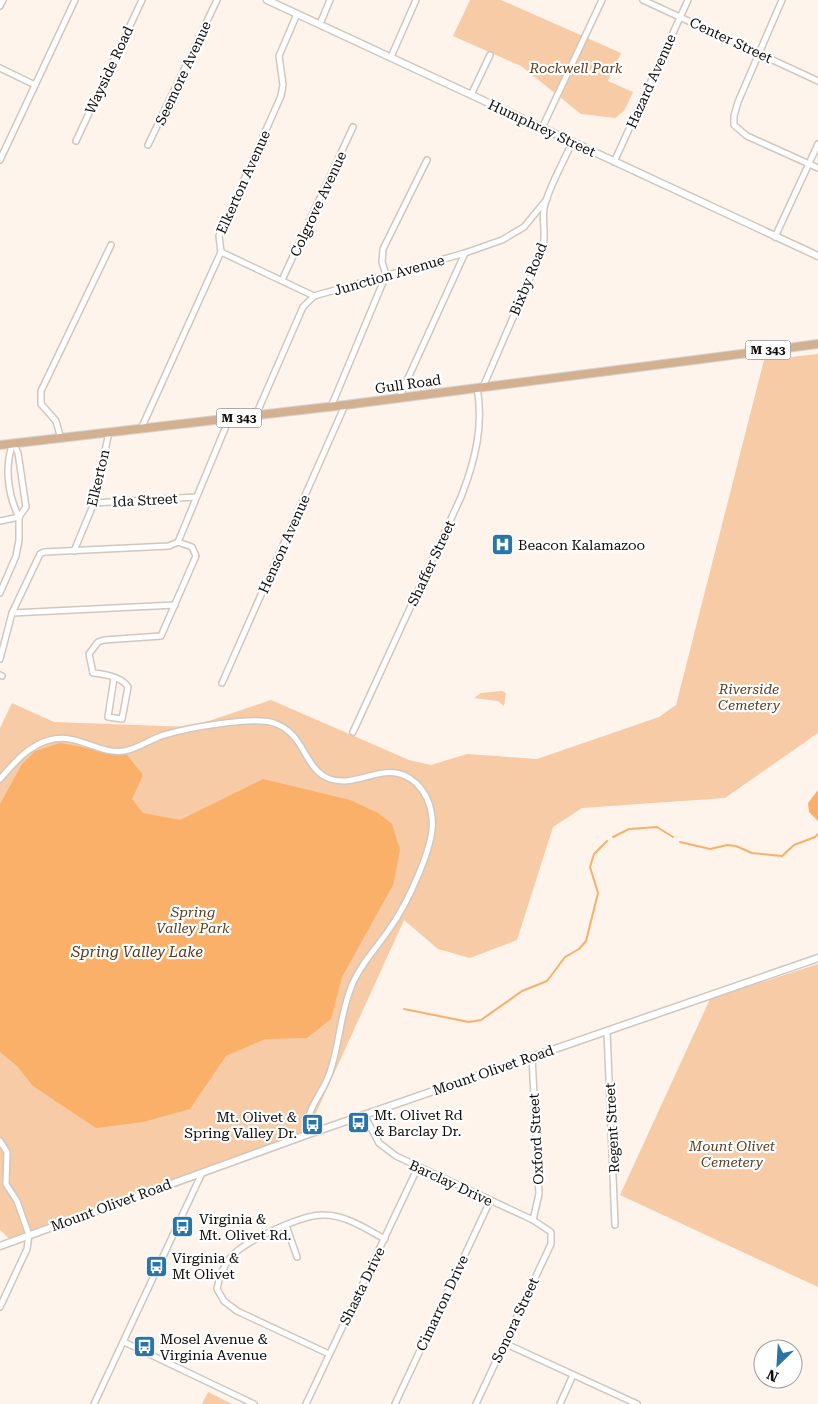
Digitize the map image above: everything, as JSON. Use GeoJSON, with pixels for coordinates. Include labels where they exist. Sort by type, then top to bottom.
{"type":"FeatureCollection","features":[{"type":"Feature","properties":{"kind":"main road","name":"Gull Road"},"geometry":{"type":"LineString","coordinates":[[0,445],[332,407],[818,344]]}},
{"type":"Feature","properties":{"kind":"street"},"geometry":{"type":"LineString","coordinates":[[0,6],[3,0]]}},
{"type":"Feature","properties":{"kind":"street"},"geometry":{"type":"LineString","coordinates":[[0,160],[75,0]]}},
{"type":"Feature","properties":{"kind":"street","name":"Wayside Road"},"geometry":{"type":"LineString","coordinates":[[76,141],[142,0]]}},
{"type":"Feature","properties":{"kind":"street","name":"Seemore Avenue"},"geometry":{"type":"LineString","coordinates":[[148,145],[217,0]]}},
{"type":"Feature","properties":{"kind":"street","name":"Humphrey Street"},"geometry":{"type":"LineString","coordinates":[[267,0],[818,256]]}},
{"type":"Feature","properties":{"kind":"street"},"geometry":{"type":"LineString","coordinates":[[320,24],[330,0]]}},
{"type":"Feature","properties":{"kind":"street"},"geometry":{"type":"LineString","coordinates":[[391,57],[416,0]]}},
{"type":"Feature","properties":{"kind":"street"},"geometry":{"type":"LineString","coordinates":[[542,128],[602,0]]}},
{"type":"Feature","properties":{"kind":"street","name":"Center Street"},"geometry":{"type":"LineString","coordinates":[[643,0],[818,81]]}},
{"type":"Feature","properties":{"kind":"street","name":"Hazard Avenue"},"geometry":{"type":"LineString","coordinates":[[614,162],[688,0]]}},
{"type":"Feature","properties":{"kind":"street"},"geometry":{"type":"LineString","coordinates":[[782,0],[735,111],[734,125],[747,136],[818,168]]}},
{"type":"Feature","properties":{"kind":"street","name":"Elkerton Avenue"},"geometry":{"type":"LineString","coordinates":[[141,429],[221,252],[219,236],[281,96],[283,85],[279,56],[297,14]]}},
{"type":"Feature","properties":{"kind":"street"},"geometry":{"type":"LineString","coordinates":[[471,95],[490,55]]}},
{"type":"Feature","properties":{"kind":"street"},"geometry":{"type":"LineString","coordinates":[[0,68],[36,85]]}},
{"type":"Feature","properties":{"kind":"street","name":"Colgrove Avenue"},"geometry":{"type":"LineString","coordinates":[[282,280],[354,127]]}},
{"type":"Feature","properties":{"kind":"street","name":"Bixby Road"},"geometry":{"type":"LineString","coordinates":[[480,387],[543,248],[545,238],[543,215],[547,199],[572,142]]}},
{"type":"Feature","properties":{"kind":"street"},"geometry":{"type":"LineString","coordinates":[[775,237],[818,144]]}},
{"type":"Feature","properties":{"kind":"street"},"geometry":{"type":"LineString","coordinates":[[332,407],[386,275],[382,262],[383,249],[427,160]]}},
{"type":"Feature","properties":{"kind":"street","name":"Junction Avenue"},"geometry":{"type":"LineString","coordinates":[[221,252],[314,296],[465,254],[524,227],[547,199]]}},
{"type":"Feature","properties":{"kind":"street"},"geometry":{"type":"LineString","coordinates":[[61,439],[56,422],[41,404],[41,391],[111,245]]}},
{"type":"Feature","properties":{"kind":"street"},"geometry":{"type":"LineString","coordinates":[[398,398],[465,254]]}},
{"type":"Feature","properties":{"kind":"street"},"geometry":{"type":"LineString","coordinates":[[256,416],[303,308],[314,296]]}},
{"type":"Feature","properties":{"kind":"street","name":"Shaffer Street"},"geometry":{"type":"LineString","coordinates":[[353,732],[461,497],[470,472],[480,425],[480,387]]}},
{"type":"Feature","properties":{"kind":"street","name":"Henson Avenue"},"geometry":{"type":"LineString","coordinates":[[222,683],[345,405]]}},
{"type":"Feature","properties":{"kind":"street"},"geometry":{"type":"LineString","coordinates":[[0,658],[12,613],[40,554],[169,546],[178,542],[229,419]]}},
{"type":"Feature","properties":{"kind":"street","name":"Elkerton"},"geometry":{"type":"LineString","coordinates":[[77,551],[94,503],[109,432]]}},
{"type":"Feature","properties":{"kind":"street"},"geometry":{"type":"LineString","coordinates":[[0,593],[16,556],[20,540],[19,518],[13,506],[8,473],[8,456],[14,444]]}},
{"type":"Feature","properties":{"kind":"street"},"geometry":{"type":"LineString","coordinates":[[0,521],[19,518],[26,507],[18,453],[14,444]]}},
{"type":"Feature","properties":{"kind":"street","name":"Ida Street"},"geometry":{"type":"LineString","coordinates":[[94,503],[196,497]]}},
{"type":"Feature","properties":{"kind":"street"},"geometry":{"type":"LineString","coordinates":[[114,678],[108,717],[122,719],[128,687],[126,683],[114,678],[93,673],[90,663],[91,649],[98,642],[111,638],[161,636],[196,556],[192,548],[178,542]]}},
{"type":"Feature","properties":{"kind":"street"},"geometry":{"type":"LineString","coordinates":[[12,613],[175,605]]}},
{"type":"Feature","properties":{"kind":"street"},"geometry":{"type":"LineString","coordinates":[[0,779],[27,751],[54,738],[74,738],[107,749],[124,751],[162,735],[262,721],[281,726],[291,733],[314,768],[328,778],[344,780],[395,773],[406,776],[420,787],[428,802],[432,818],[429,847],[397,917],[368,956],[352,984],[344,1006],[335,1058],[330,1074],[309,1112],[306,1135]]}},
{"type":"Feature","properties":{"kind":"street","name":"Mount Olivet Road"},"geometry":{"type":"LineString","coordinates":[[0,1246],[306,1135],[818,958]]}},
{"type":"Feature","properties":{"kind":"street","name":"Regent Street"},"geometry":{"type":"LineString","coordinates":[[607,1031],[615,1225]]}},
{"type":"Feature","properties":{"kind":"street","name":"Oxford Street"},"geometry":{"type":"LineString","coordinates":[[532,1057],[539,1194],[533,1220]]}},
{"type":"Feature","properties":{"kind":"street","name":"Barclay Drive"},"geometry":{"type":"LineString","coordinates":[[364,1115],[379,1143],[391,1153],[533,1220],[549,1229],[552,1234]]}},
{"type":"Feature","properties":{"kind":"street"},"geometry":{"type":"LineString","coordinates":[[0,1141],[8,1152],[6,1184],[17,1201],[29,1234],[27,1249],[0,1307]]}},
{"type":"Feature","properties":{"kind":"street","name":"Shasta Drive"},"geometry":{"type":"LineString","coordinates":[[306,1404],[418,1167]]}},
{"type":"Feature","properties":{"kind":"street"},"geometry":{"type":"LineString","coordinates":[[94,1404],[202,1173]]}},
{"type":"Feature","properties":{"kind":"street","name":"Cimarron Drive"},"geometry":{"type":"LineString","coordinates":[[395,1404],[490,1201]]}},
{"type":"Feature","properties":{"kind":"street"},"geometry":{"type":"LineString","coordinates":[[330,1354],[229,1306],[218,1293],[218,1282],[222,1272],[235,1252],[304,1217],[326,1214],[349,1220],[385,1239]]}},
{"type":"Feature","properties":{"kind":"street"},"geometry":{"type":"LineString","coordinates":[[286,1225],[297,1257]]}},
{"type":"Feature","properties":{"kind":"street","name":"Sonora Street"},"geometry":{"type":"LineString","coordinates":[[476,1404],[552,1244],[552,1234]]}},
{"type":"Feature","properties":{"kind":"street"},"geometry":{"type":"LineString","coordinates":[[124,1342],[254,1404]]}},
{"type":"Feature","properties":{"kind":"street"},"geometry":{"type":"LineString","coordinates":[[504,1343],[637,1404]]}},
{"type":"Feature","properties":{"kind":"street"},"geometry":{"type":"LineString","coordinates":[[560,1404],[573,1375]]}},
{"type":"Feature","properties":{"kind":"green space","name":"Rockwell Park"},"geometry":{"type":"Polygon","coordinates":[[[470,0],[501,0],[621,53],[608,81],[633,92],[624,111],[615,118],[581,114],[521,66],[453,36],[470,0]]]}},
{"type":"Feature","properties":{"kind":"green space","name":"Spring Valley Park"},"geometry":{"type":"Polygon","coordinates":[[[818,354],[818,733],[725,798],[582,808],[553,827],[517,940],[470,958],[438,949],[404,920],[306,1135],[13,1242],[0,1230],[0,728],[12,703],[54,722],[191,727],[271,700],[409,760],[431,765],[467,754],[537,759],[659,717],[676,705],[764,360],[818,354]]]}},
{"type":"Feature","properties":{"kind":"green space"},"geometry":{"type":"Polygon","coordinates":[[[502,691],[506,693],[504,706],[498,701],[474,698],[481,693],[502,691]]]}},
{"type":"Feature","properties":{"kind":"green space","name":"Mount Olivet Cemetery"},"geometry":{"type":"Polygon","coordinates":[[[818,964],[818,1287],[620,1195],[710,999],[818,964]]]}},
{"type":"Feature","properties":{"kind":"green space"},"geometry":{"type":"Polygon","coordinates":[[[208,1392],[232,1404],[202,1404],[208,1392]]]}},
{"type":"Feature","properties":{"kind":"water","name":"Spring Valley Lake"},"geometry":{"type":"Polygon","coordinates":[[[60,743],[127,755],[143,775],[132,799],[143,813],[180,820],[263,779],[350,800],[378,813],[392,824],[400,850],[393,885],[342,977],[331,1019],[307,1038],[265,1039],[226,1056],[190,1109],[143,1122],[96,1128],[33,1086],[17,1066],[0,1052],[0,804],[22,764],[35,751],[60,743]]]}},
{"type":"Feature","properties":{"kind":"water"},"geometry":{"type":"Polygon","coordinates":[[[818,790],[818,821],[809,812],[808,803],[818,790]]]}},
{"type":"Feature","properties":{"kind":"waterway"},"geometry":{"type":"LineString","coordinates":[[613,837],[629,829],[657,827],[673,837]]}},
{"type":"Feature","properties":{"kind":"waterway"},"geometry":{"type":"LineString","coordinates":[[680,842],[710,849],[727,845],[736,846],[752,853],[782,856],[794,845],[818,834]]}},
{"type":"Feature","properties":{"kind":"waterway"},"geometry":{"type":"LineString","coordinates":[[404,1009],[469,1022],[481,1020],[522,991],[547,981],[565,957],[579,949],[586,941],[598,893],[590,867],[594,854],[607,841]]}},
{"type":"Feature","properties":{"kind":"place","name":"Beacon Kalamazoo"},"geometry":{"type":"Point","coordinates":[502,545]}},
{"type":"Feature","properties":{"kind":"place","name":"Mt. Olivet Rd & Barclay Dr."},"geometry":{"type":"Point","coordinates":[358,1123]}},
{"type":"Feature","properties":{"kind":"place","name":"Mt. Olivet & Spring Valley Dr."},"geometry":{"type":"Point","coordinates":[313,1125]}},
{"type":"Feature","properties":{"kind":"place","name":"Virginia & Mt. Olivet Rd."},"geometry":{"type":"Point","coordinates":[183,1227]}},
{"type":"Feature","properties":{"kind":"place","name":"Virginia & Mt Olivet"},"geometry":{"type":"Point","coordinates":[156,1266]}},
{"type":"Feature","properties":{"kind":"place","name":"Mosel Avenue & Virginia Avenue"},"geometry":{"type":"Point","coordinates":[144,1347]}},
{"type":"Feature","properties":{"kind":"park label","name":"Riverside Cemetery"},"geometry":{"type":"Point","coordinates":[749,698]}}]}
